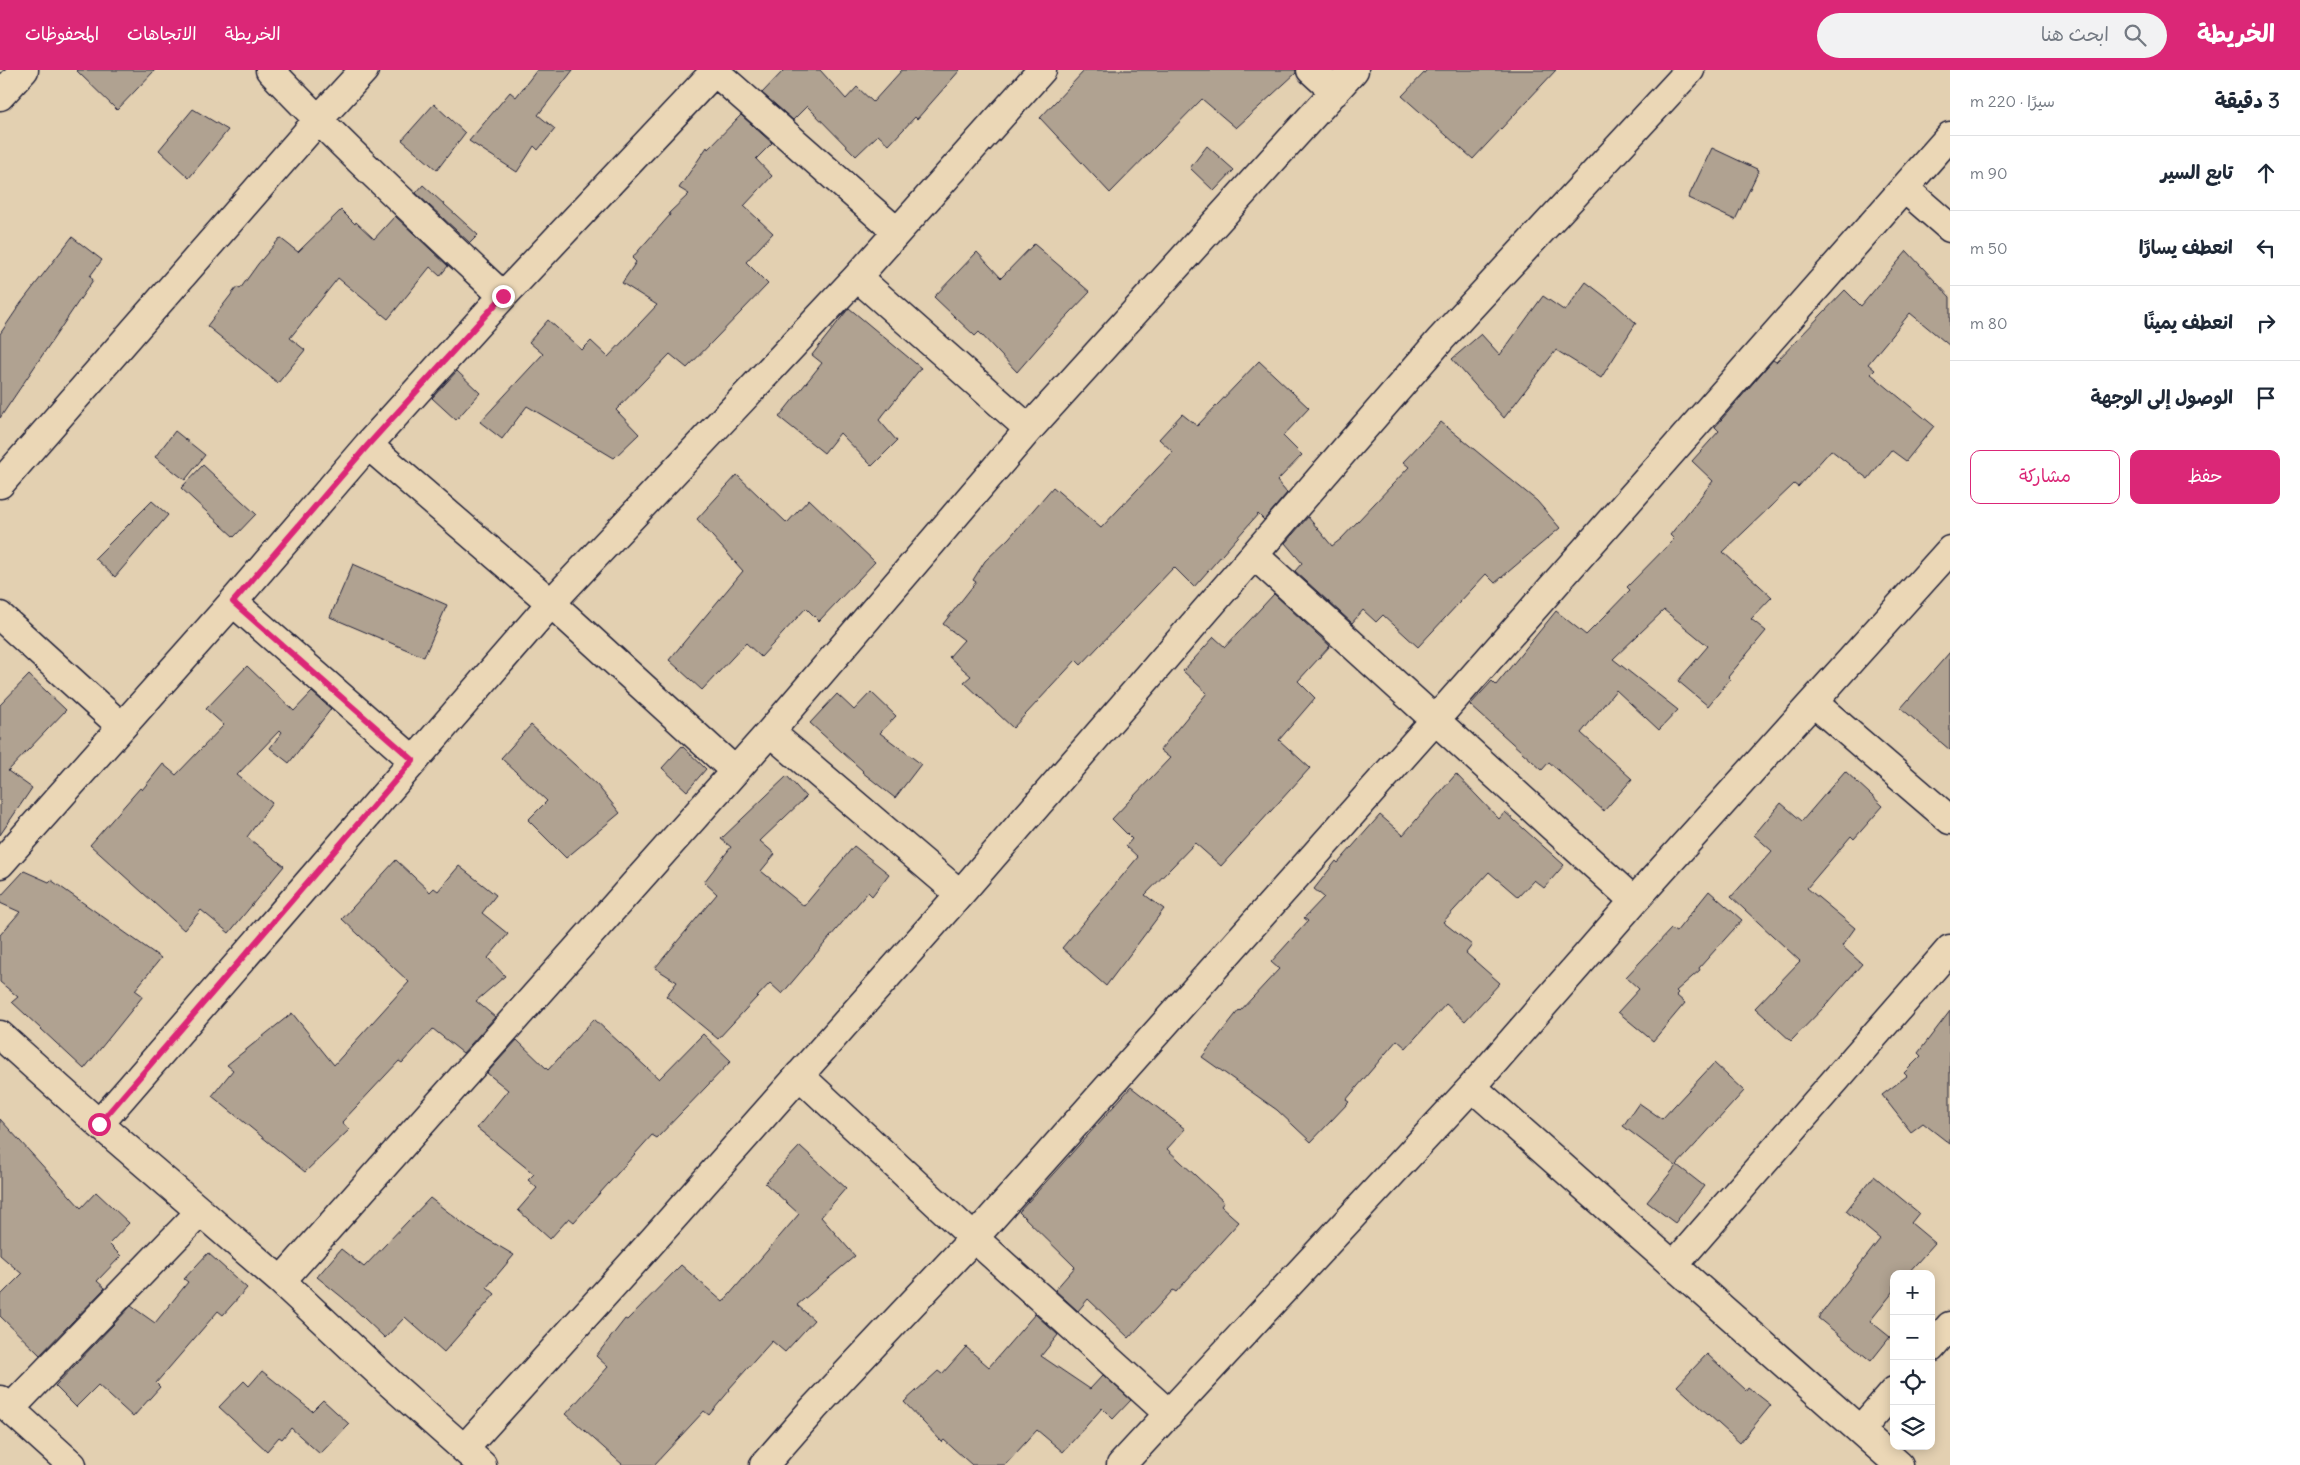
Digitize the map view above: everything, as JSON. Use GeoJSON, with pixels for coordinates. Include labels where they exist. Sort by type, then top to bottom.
{"type":"FeatureCollection","features":[{"type":"Feature","properties":{"kind":"street"},"geometry":{"type":"LineString","coordinates":[[0,96],[24,70]]}},
{"type":"Feature","properties":{"kind":"street"},"geometry":{"type":"LineString","coordinates":[[270,70],[402,203],[503,296]]}},
{"type":"Feature","properties":{"kind":"street"},"geometry":{"type":"LineString","coordinates":[[0,484],[318,120],[364,70]]}},
{"type":"Feature","properties":{"kind":"street"},"geometry":{"type":"LineString","coordinates":[[0,864],[233,602],[368,445],[503,296],[714,70],[897,232]]}},
{"type":"Feature","properties":{"kind":"street"},"geometry":{"type":"LineString","coordinates":[[99,1124],[551,603],[856,277],[1042,70]]}},
{"type":"Feature","properties":{"kind":"street"},"geometry":{"type":"LineString","coordinates":[[1311,70],[1335,92]]}},
{"type":"Feature","properties":{"kind":"street"},"geometry":{"type":"LineString","coordinates":[[281,1281],[770,732],[1029,429],[1354,70]]}},
{"type":"Feature","properties":{"kind":"street"},"geometry":{"type":"LineString","coordinates":[[0,1035],[99,1124],[281,1281],[391,1384],[473,1457],[799,1075],[960,894],[1434,346],[1690,70]]}},
{"type":"Feature","properties":{"kind":"street"},"geometry":{"type":"LineString","coordinates":[[764,1465],[814,1408],[974,1238],[1436,719],[1950,136]]}},
{"type":"Feature","properties":{"kind":"street"},"geometry":{"type":"LineString","coordinates":[[1904,188],[1950,228]]}},
{"type":"Feature","properties":{"kind":"street"},"geometry":{"type":"LineString","coordinates":[[856,277],[1029,429]]}},
{"type":"Feature","properties":{"kind":"street"},"geometry":{"type":"LineString","coordinates":[[368,445],[551,603],[735,771]]}},
{"type":"Feature","properties":{"kind":"street"},"geometry":{"type":"LineString","coordinates":[[1121,1465],[1472,1087],[1634,901],[1950,550]]}},
{"type":"Feature","properties":{"kind":"street"},"geometry":{"type":"LineString","coordinates":[[1254,555],[1634,901]]}},
{"type":"Feature","properties":{"kind":"street"},"geometry":{"type":"LineString","coordinates":[[233,602],[413,760]]}},
{"type":"Feature","properties":{"kind":"street"},"geometry":{"type":"LineString","coordinates":[[0,616],[121,726]]}},
{"type":"Feature","properties":{"kind":"street"},"geometry":{"type":"LineString","coordinates":[[1814,703],[1950,820]]}},
{"type":"Feature","properties":{"kind":"street"},"geometry":{"type":"LineString","coordinates":[[770,732],[960,894]]}},
{"type":"Feature","properties":{"kind":"street"},"geometry":{"type":"LineString","coordinates":[[1674,1265],[1950,949]]}},
{"type":"Feature","properties":{"kind":"street"},"geometry":{"type":"LineString","coordinates":[[799,1075],[974,1238],[1169,1414]]}},
{"type":"Feature","properties":{"kind":"street"},"geometry":{"type":"LineString","coordinates":[[1472,1087],[1899,1465]]}},
{"type":"Feature","properties":{"kind":"street"},"geometry":{"type":"LineString","coordinates":[[72,1465],[5,1405],[200,1212]]}},
{"type":"Feature","properties":{"kind":"street"},"geometry":{"type":"LineString","coordinates":[[1935,1343],[1950,1326]]}},
{"type":"Feature","properties":{"kind":"street"},"geometry":{"type":"LineString","coordinates":[[1860,1430],[1890,1396]]}},
{"type":"Feature","properties":{"kind":"building"},"geometry":{"type":"Polygon","coordinates":[[[76,70],[155,70],[117,110],[76,70]]]}},
{"type":"Feature","properties":{"kind":"building"},"geometry":{"type":"Polygon","coordinates":[[[537,70],[573,70],[538,115],[555,129],[538,150],[534,146],[517,172],[469,141],[510,92],[516,97],[537,70]]]}},
{"type":"Feature","properties":{"kind":"building"},"geometry":{"type":"Polygon","coordinates":[[[784,70],[820,70],[846,99],[857,87],[873,102],[902,70],[960,70],[917,119],[915,117],[889,145],[878,135],[856,156],[807,106],[793,120],[762,93],[784,70]]]}},
{"type":"Feature","properties":{"kind":"building"},"geometry":{"type":"Polygon","coordinates":[[[1085,70],[1296,70],[1296,73],[1236,128],[1202,99],[1110,193],[1040,118],[1085,70]]]}},
{"type":"Feature","properties":{"kind":"building"},"geometry":{"type":"Polygon","coordinates":[[[1427,70],[1556,70],[1473,159],[1402,96],[1427,70]]]}},
{"type":"Feature","properties":{"kind":"building"},"geometry":{"type":"Polygon","coordinates":[[[434,104],[465,133],[437,170],[402,140],[434,104]]]}},
{"type":"Feature","properties":{"kind":"building"},"geometry":{"type":"Polygon","coordinates":[[[193,109],[228,130],[189,178],[159,150],[193,109]]]}},
{"type":"Feature","properties":{"kind":"building"},"geometry":{"type":"Polygon","coordinates":[[[741,115],[772,143],[756,159],[772,176],[744,206],[773,233],[746,262],[768,284],[687,368],[670,354],[616,410],[639,434],[614,458],[527,406],[502,439],[480,422],[543,354],[529,342],[548,320],[582,350],[591,341],[608,357],[657,305],[622,283],[636,262],[632,258],[670,215],[669,213],[689,194],[679,188],[707,147],[708,149],[741,115]]]}},
{"type":"Feature","properties":{"kind":"building"},"geometry":{"type":"Polygon","coordinates":[[[1207,146],[1234,170],[1214,191],[1190,168],[1207,146]]]}},
{"type":"Feature","properties":{"kind":"building"},"geometry":{"type":"Polygon","coordinates":[[[1712,148],[1759,170],[1735,220],[1688,198],[1712,148]]]}},
{"type":"Feature","properties":{"kind":"building"},"geometry":{"type":"Polygon","coordinates":[[[423,185],[478,235],[470,243],[416,193],[423,185]]]}},
{"type":"Feature","properties":{"kind":"building"},"geometry":{"type":"Polygon","coordinates":[[[341,210],[374,239],[395,216],[448,266],[440,276],[430,267],[388,319],[338,278],[290,338],[305,350],[278,383],[207,326],[237,287],[240,289],[280,238],[298,252],[341,210]]]}},
{"type":"Feature","properties":{"kind":"building"},"geometry":{"type":"Polygon","coordinates":[[[72,237],[102,260],[90,276],[93,280],[0,418],[0,334],[21,303],[72,237]]]}},
{"type":"Feature","properties":{"kind":"building"},"geometry":{"type":"Polygon","coordinates":[[[1034,244],[1090,292],[1017,372],[979,332],[975,336],[934,297],[977,252],[1001,278],[1034,244]]]}},
{"type":"Feature","properties":{"kind":"building"},"geometry":{"type":"Polygon","coordinates":[[[1907,251],[1950,297],[1950,346],[1910,313],[1868,364],[1875,370],[1871,374],[1934,426],[1906,461],[1891,450],[1868,479],[1831,450],[1798,487],[1794,484],[1723,552],[1772,597],[1751,619],[1766,631],[1728,677],[1730,679],[1708,706],[1678,681],[1708,646],[1664,610],[1613,659],[1678,710],[1659,730],[1616,690],[1581,733],[1632,779],[1604,811],[1549,762],[1542,770],[1470,705],[1492,681],[1496,685],[1556,611],[1586,635],[1605,616],[1630,590],[1627,587],[1674,539],[1670,535],[1713,481],[1692,461],[1719,431],[1715,427],[1773,360],[1776,362],[1845,290],[1861,306],[1907,251]]]}},
{"type":"Feature","properties":{"kind":"building"},"geometry":{"type":"Polygon","coordinates":[[[1586,282],[1636,323],[1601,378],[1556,350],[1504,418],[1452,359],[1481,334],[1500,355],[1543,296],[1565,311],[1586,282]]]}},
{"type":"Feature","properties":{"kind":"building"},"geometry":{"type":"Polygon","coordinates":[[[849,308],[921,368],[879,420],[897,441],[872,466],[840,433],[824,453],[779,417],[822,363],[812,355],[849,308]]]}},
{"type":"Feature","properties":{"kind":"building"},"geometry":{"type":"Polygon","coordinates":[[[1259,361],[1309,408],[1283,436],[1302,455],[1277,481],[1287,493],[1264,520],[1258,514],[1194,587],[1174,567],[1081,665],[1076,660],[1013,728],[964,682],[971,676],[949,657],[964,640],[943,624],[976,582],[973,580],[985,561],[1009,538],[1053,487],[1101,528],[1173,452],[1159,439],[1182,414],[1197,426],[1259,361]]]}},
{"type":"Feature","properties":{"kind":"building"},"geometry":{"type":"Polygon","coordinates":[[[457,371],[480,393],[456,420],[432,398],[457,371]]]}},
{"type":"Feature","properties":{"kind":"building"},"geometry":{"type":"Polygon","coordinates":[[[1441,422],[1537,501],[1560,528],[1495,583],[1486,574],[1418,647],[1383,615],[1376,622],[1363,610],[1352,623],[1295,571],[1302,563],[1285,543],[1308,517],[1332,546],[1341,539],[1409,467],[1403,462],[1441,422]]]}},
{"type":"Feature","properties":{"kind":"building"},"geometry":{"type":"Polygon","coordinates":[[[175,431],[205,455],[185,480],[155,457],[175,431]]]}},
{"type":"Feature","properties":{"kind":"building"},"geometry":{"type":"Polygon","coordinates":[[[203,465],[256,514],[234,537],[181,488],[203,465]]]}},
{"type":"Feature","properties":{"kind":"building"},"geometry":{"type":"Polygon","coordinates":[[[737,475],[787,523],[809,499],[875,562],[819,621],[806,608],[761,657],[746,643],[702,690],[669,660],[743,571],[697,519],[737,475]]]}},
{"type":"Feature","properties":{"kind":"building"},"geometry":{"type":"Polygon","coordinates":[[[152,501],[168,515],[115,577],[95,558],[152,501]]]}},
{"type":"Feature","properties":{"kind":"building"},"geometry":{"type":"Polygon","coordinates":[[[353,564],[447,605],[424,657],[330,617],[353,564]]]}},
{"type":"Feature","properties":{"kind":"building"},"geometry":{"type":"Polygon","coordinates":[[[1274,594],[1330,646],[1298,681],[1315,698],[1279,740],[1310,768],[1221,866],[1195,843],[1145,895],[1164,909],[1106,986],[1062,948],[1138,857],[1126,846],[1132,839],[1112,819],[1170,758],[1160,750],[1207,693],[1183,671],[1214,637],[1225,647],[1274,594]]]}},
{"type":"Feature","properties":{"kind":"building"},"geometry":{"type":"Polygon","coordinates":[[[1950,652],[1950,750],[1901,708],[1950,652]]]}},
{"type":"Feature","properties":{"kind":"building"},"geometry":{"type":"Polygon","coordinates":[[[247,666],[294,711],[312,692],[331,709],[289,763],[270,748],[282,732],[280,730],[237,775],[272,803],[247,837],[284,866],[229,933],[201,910],[184,930],[90,845],[140,788],[142,790],[163,764],[176,775],[224,725],[206,709],[247,666]]]}},
{"type":"Feature","properties":{"kind":"building"},"geometry":{"type":"Polygon","coordinates":[[[29,675],[66,710],[8,771],[32,788],[0,835],[0,705],[29,675]]]}},
{"type":"Feature","properties":{"kind":"building"},"geometry":{"type":"Polygon","coordinates":[[[871,692],[896,716],[880,733],[921,764],[895,798],[862,772],[810,723],[837,694],[854,710],[871,692]]]}},
{"type":"Feature","properties":{"kind":"building"},"geometry":{"type":"Polygon","coordinates":[[[531,725],[597,785],[620,813],[566,858],[528,820],[547,801],[501,758],[531,725]]]}},
{"type":"Feature","properties":{"kind":"building"},"geometry":{"type":"Polygon","coordinates":[[[682,746],[706,769],[687,791],[662,768],[682,746]]]}},
{"type":"Feature","properties":{"kind":"building"},"geometry":{"type":"Polygon","coordinates":[[[1845,771],[1883,806],[1854,839],[1851,836],[1807,888],[1855,928],[1842,946],[1862,964],[1791,1041],[1755,1008],[1800,961],[1731,897],[1772,851],[1754,835],[1781,803],[1802,821],[1845,771]]]}},
{"type":"Feature","properties":{"kind":"building"},"geometry":{"type":"Polygon","coordinates":[[[1456,774],[1499,819],[1505,812],[1564,865],[1544,888],[1534,880],[1518,897],[1489,872],[1443,922],[1472,945],[1466,953],[1500,983],[1465,1021],[1446,1004],[1406,1048],[1397,1040],[1346,1100],[1349,1102],[1311,1142],[1277,1110],[1202,1057],[1239,1010],[1279,969],[1271,962],[1308,921],[1304,918],[1324,897],[1314,889],[1336,861],[1338,863],[1380,815],[1403,835],[1456,774]]]}},
{"type":"Feature","properties":{"kind":"building"},"geometry":{"type":"Polygon","coordinates":[[[787,776],[806,797],[760,841],[775,854],[761,871],[804,906],[854,846],[889,874],[872,896],[868,892],[782,994],[770,983],[718,1039],[666,996],[677,982],[655,968],[717,894],[704,882],[731,847],[721,839],[787,776]]]}},
{"type":"Feature","properties":{"kind":"building"},"geometry":{"type":"Polygon","coordinates":[[[396,860],[430,892],[434,888],[438,891],[459,866],[496,895],[482,913],[508,934],[488,958],[505,976],[476,1001],[495,1017],[463,1053],[433,1029],[402,1063],[399,1061],[342,1122],[349,1130],[305,1172],[212,1096],[233,1070],[227,1065],[292,1013],[334,1065],[409,982],[342,919],[396,860]]]}},
{"type":"Feature","properties":{"kind":"building"},"geometry":{"type":"Polygon","coordinates":[[[24,871],[49,882],[51,880],[161,958],[135,990],[143,996],[84,1069],[12,1002],[18,997],[0,982],[0,935],[20,912],[0,903],[0,897],[24,871]]]}},
{"type":"Feature","properties":{"kind":"building"},"geometry":{"type":"Polygon","coordinates":[[[1709,891],[1742,920],[1699,968],[1700,970],[1676,991],[1678,993],[1676,995],[1685,1003],[1653,1041],[1618,1012],[1639,989],[1626,977],[1671,929],[1676,932],[1709,891]]]}},
{"type":"Feature","properties":{"kind":"building"},"geometry":{"type":"Polygon","coordinates":[[[1950,1011],[1950,1144],[1923,1123],[1911,1132],[1882,1095],[1907,1076],[1904,1073],[1921,1056],[1918,1053],[1950,1011]]]}},
{"type":"Feature","properties":{"kind":"building"},"geometry":{"type":"Polygon","coordinates":[[[594,1019],[659,1079],[703,1034],[731,1061],[657,1138],[652,1135],[574,1222],[569,1218],[550,1239],[518,1210],[537,1188],[528,1180],[534,1174],[477,1128],[508,1090],[487,1073],[517,1040],[548,1070],[594,1019]]]}},
{"type":"Feature","properties":{"kind":"building"},"geometry":{"type":"Polygon","coordinates":[[[1714,1063],[1744,1091],[1677,1165],[1704,1186],[1675,1223],[1647,1202],[1676,1166],[1623,1126],[1639,1103],[1662,1119],[1714,1063]]]}},
{"type":"Feature","properties":{"kind":"building"},"geometry":{"type":"Polygon","coordinates":[[[1131,1087],[1185,1129],[1167,1149],[1224,1202],[1221,1206],[1239,1222],[1176,1292],[1173,1290],[1129,1338],[1088,1299],[1078,1311],[1055,1290],[1075,1267],[1019,1212],[1131,1087]]]}},
{"type":"Feature","properties":{"kind":"building"},"geometry":{"type":"Polygon","coordinates":[[[0,1119],[81,1208],[96,1192],[129,1223],[109,1244],[121,1256],[97,1281],[105,1288],[40,1355],[0,1316],[0,1296],[22,1274],[0,1255],[0,1119]]]}},
{"type":"Feature","properties":{"kind":"building"},"geometry":{"type":"Polygon","coordinates":[[[800,1146],[846,1188],[821,1217],[855,1256],[797,1305],[814,1320],[785,1352],[772,1341],[729,1389],[709,1415],[704,1411],[654,1465],[623,1465],[566,1414],[608,1367],[596,1356],[625,1319],[627,1320],[681,1265],[723,1302],[799,1214],[765,1183],[800,1146]]]}},
{"type":"Feature","properties":{"kind":"building"},"geometry":{"type":"Polygon","coordinates":[[[1874,1176],[1919,1213],[1911,1223],[1935,1243],[1911,1270],[1890,1270],[1890,1296],[1870,1321],[1890,1337],[1871,1361],[1818,1318],[1880,1239],[1846,1211],[1874,1176]]]}},
{"type":"Feature","properties":{"kind":"building"},"geometry":{"type":"Polygon","coordinates":[[[430,1198],[470,1229],[514,1255],[487,1287],[495,1294],[444,1352],[405,1317],[385,1338],[343,1298],[317,1277],[341,1249],[364,1267],[430,1198]]]}},
{"type":"Feature","properties":{"kind":"building"},"geometry":{"type":"Polygon","coordinates":[[[208,1253],[247,1288],[223,1315],[218,1311],[156,1383],[160,1387],[133,1417],[98,1385],[76,1407],[55,1386],[131,1306],[155,1323],[188,1282],[184,1279],[208,1253]]]}},
{"type":"Feature","properties":{"kind":"building"},"geometry":{"type":"Polygon","coordinates":[[[1035,1314],[1058,1335],[1041,1356],[1090,1389],[1103,1375],[1131,1400],[1113,1419],[1102,1408],[1063,1452],[1037,1430],[1005,1465],[972,1465],[944,1440],[942,1442],[904,1402],[938,1371],[942,1374],[966,1347],[989,1367],[1035,1314]]]}},
{"type":"Feature","properties":{"kind":"building"},"geometry":{"type":"Polygon","coordinates":[[[1707,1354],[1746,1390],[1748,1387],[1771,1405],[1740,1443],[1677,1386],[1707,1354]]]}},
{"type":"Feature","properties":{"kind":"building"},"geometry":{"type":"Polygon","coordinates":[[[262,1371],[312,1411],[323,1400],[349,1424],[320,1454],[291,1428],[282,1439],[279,1437],[267,1451],[219,1407],[244,1381],[249,1386],[262,1371]]]}},
{"type":"Feature","properties":{"kind":"route"},"geometry":{"type":"LineString","coordinates":[[99,1124],[413,760],[233,602],[368,445],[503,296]]}}]}
